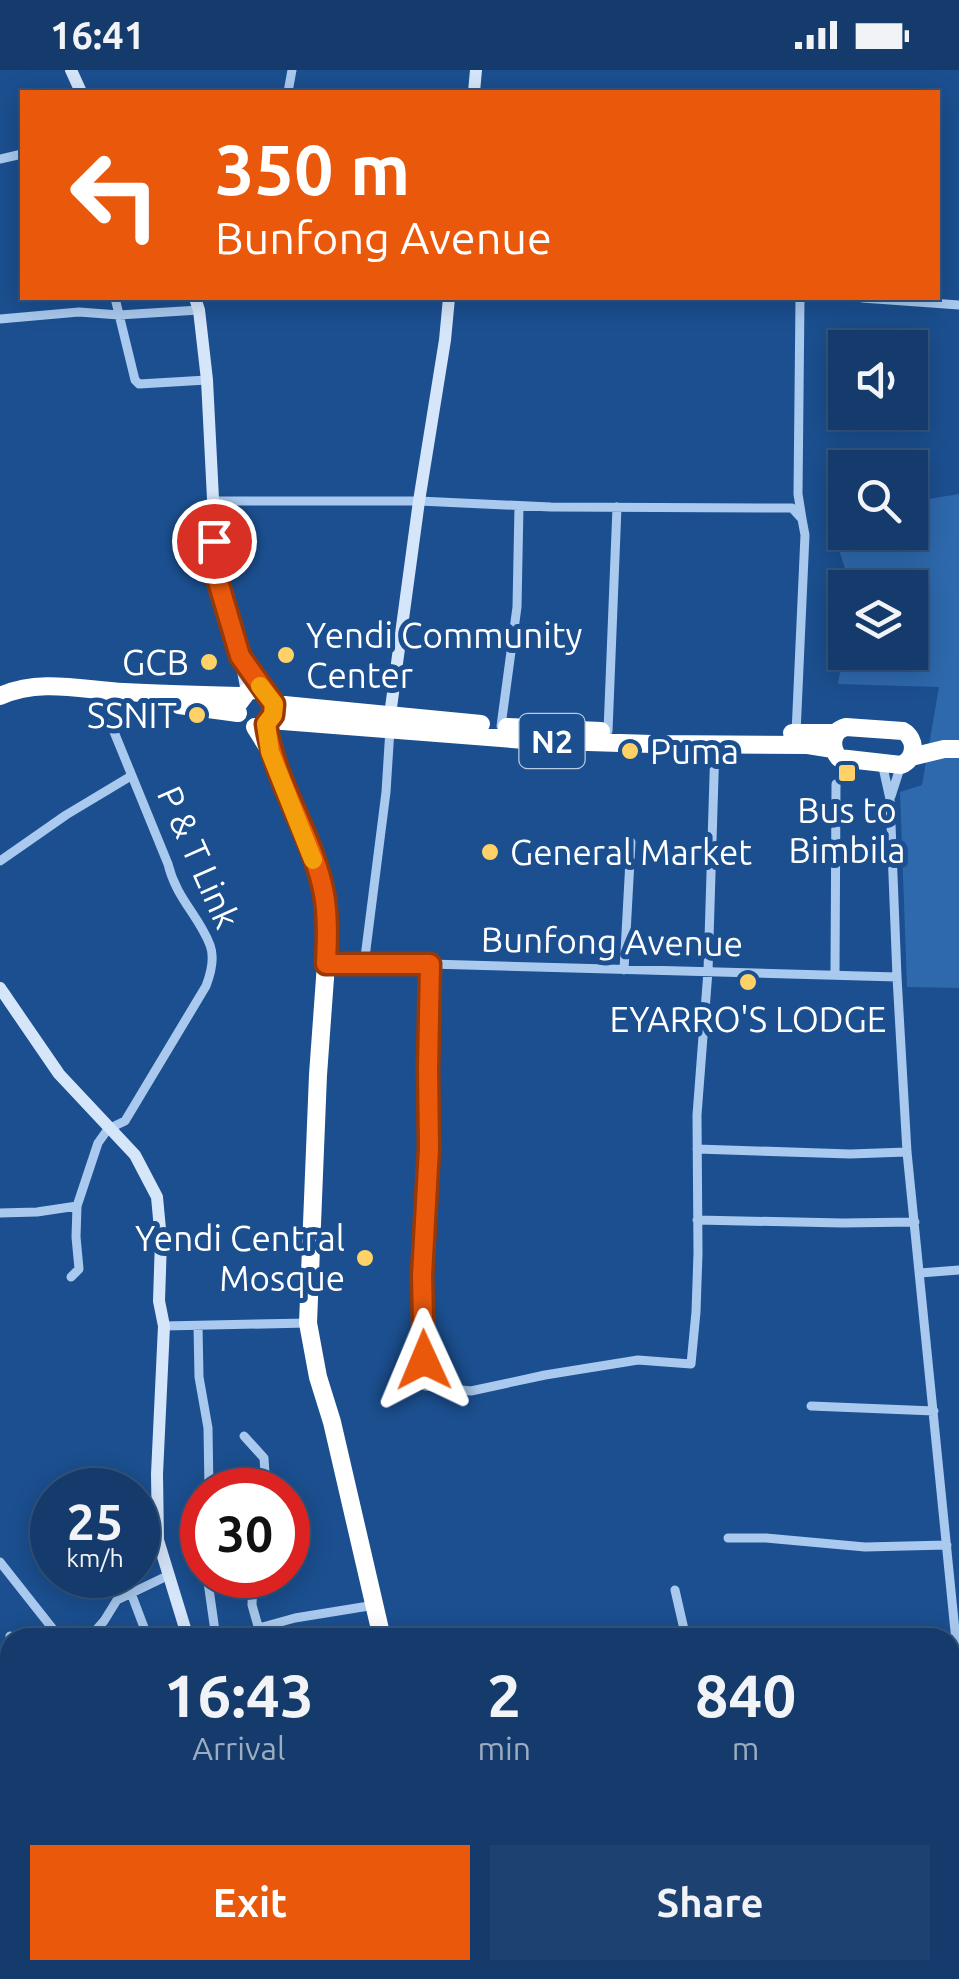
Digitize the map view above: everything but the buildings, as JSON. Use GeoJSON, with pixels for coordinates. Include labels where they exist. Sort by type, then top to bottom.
{"type":"FeatureCollection","features":[{"type":"Feature","properties":{"kind":"highway","name":"N2"},"geometry":{"type":"LineString","coordinates":[[0,696],[43,685],[76,686],[525,740],[714,744],[835,741]]}},
{"type":"Feature","properties":{"kind":"highway","name":"N2"},"geometry":{"type":"LineString","coordinates":[[0,707],[28,698],[52,696],[257,708]]}},
{"type":"Feature","properties":{"kind":"highway"},"geometry":{"type":"LineString","coordinates":[[257,708],[324,892],[326,964],[308,1322],[318,1378],[380,1628]]}},
{"type":"Feature","properties":{"kind":"highway","name":"N2"},"geometry":{"type":"LineString","coordinates":[[390,722],[747,736],[796,733],[835,741]]}},
{"type":"Feature","properties":{"kind":"highway"},"geometry":{"type":"LineString","coordinates":[[846,726],[904,731],[911,737],[952,749],[898,762],[844,760],[839,758],[835,741],[846,726]]}},
{"type":"Feature","properties":{"kind":"highway"},"geometry":{"type":"LineString","coordinates":[[898,762],[913,750],[911,737]]}},
{"type":"Feature","properties":{"kind":"main road"},"geometry":{"type":"LineString","coordinates":[[390,722],[449,300]]}},
{"type":"Feature","properties":{"kind":"main road"},"geometry":{"type":"LineString","coordinates":[[199,302],[217,578],[257,708]]}},
{"type":"Feature","properties":{"kind":"main road"},"geometry":{"type":"LineString","coordinates":[[0,988],[59,1074],[135,1156],[157,1197],[161,1240],[159,1301],[164,1326],[158,1540],[185,1628]]}},
{"type":"Feature","properties":{"kind":"street"},"geometry":{"type":"LineString","coordinates":[[116,300],[139,384],[207,380]]}},
{"type":"Feature","properties":{"kind":"street"},"geometry":{"type":"LineString","coordinates":[[796,733],[804,535],[798,494],[800,300]]}},
{"type":"Feature","properties":{"kind":"street"},"geometry":{"type":"LineString","coordinates":[[894,300],[959,304]]}},
{"type":"Feature","properties":{"kind":"street"},"geometry":{"type":"LineString","coordinates":[[0,319],[80,312],[119,314],[199,302]]}},
{"type":"Feature","properties":{"kind":"street"},"geometry":{"type":"LineString","coordinates":[[213,501],[792,508],[802,519]]}},
{"type":"Feature","properties":{"kind":"street"},"geometry":{"type":"LineString","coordinates":[[501,726],[517,607],[520,506]]}},
{"type":"Feature","properties":{"kind":"street"},"geometry":{"type":"LineString","coordinates":[[608,732],[617,507]]}},
{"type":"Feature","properties":{"kind":"street","name":"P & T Link"},"geometry":{"type":"LineString","coordinates":[[71,1277],[78,1268],[77,1206],[98,1143],[108,1129],[125,1122],[212,971],[212,948],[172,882],[101,700]]}},
{"type":"Feature","properties":{"kind":"street"},"geometry":{"type":"LineString","coordinates":[[364,965],[386,792],[390,722]]}},
{"type":"Feature","properties":{"kind":"street"},"geometry":{"type":"LineString","coordinates":[[430,964],[429,1148],[422,1276],[424,1386],[471,1391],[638,1360],[691,1364],[696,1312],[699,1085],[708,971],[714,744]]}},
{"type":"Feature","properties":{"kind":"street"},"geometry":{"type":"LineString","coordinates":[[890,799],[898,762]]}},
{"type":"Feature","properties":{"kind":"street"},"geometry":{"type":"LineString","coordinates":[[898,762],[890,799],[907,1152],[957,1628]]}},
{"type":"Feature","properties":{"kind":"street"},"geometry":{"type":"LineString","coordinates":[[0,861],[131,776]]}},
{"type":"Feature","properties":{"kind":"street"},"geometry":{"type":"LineString","coordinates":[[835,973],[836,784]]}},
{"type":"Feature","properties":{"kind":"street"},"geometry":{"type":"LineString","coordinates":[[624,970],[631,842]]}},
{"type":"Feature","properties":{"kind":"street","name":"Bunfong Avenue"},"geometry":{"type":"LineString","coordinates":[[326,964],[896,976]]}},
{"type":"Feature","properties":{"kind":"street"},"geometry":{"type":"LineString","coordinates":[[697,1150],[907,1152]]}},
{"type":"Feature","properties":{"kind":"street"},"geometry":{"type":"LineString","coordinates":[[0,1213],[77,1206]]}},
{"type":"Feature","properties":{"kind":"street"},"geometry":{"type":"LineString","coordinates":[[697,1220],[914,1222]]}},
{"type":"Feature","properties":{"kind":"street"},"geometry":{"type":"LineString","coordinates":[[920,1273],[959,1270]]}},
{"type":"Feature","properties":{"kind":"street"},"geometry":{"type":"LineString","coordinates":[[164,1326],[308,1322]]}},
{"type":"Feature","properties":{"kind":"street"},"geometry":{"type":"LineString","coordinates":[[198,1326],[209,1468]]}},
{"type":"Feature","properties":{"kind":"street"},"geometry":{"type":"LineString","coordinates":[[811,1406],[934,1411]]}},
{"type":"Feature","properties":{"kind":"street"},"geometry":{"type":"LineString","coordinates":[[244,1436],[264,1458],[265,1468]]}},
{"type":"Feature","properties":{"kind":"street"},"geometry":{"type":"LineString","coordinates":[[728,1538],[865,1547],[947,1544]]}},
{"type":"Feature","properties":{"kind":"street"},"geometry":{"type":"LineString","coordinates":[[0,1562],[52,1628]]}},
{"type":"Feature","properties":{"kind":"street"},"geometry":{"type":"LineString","coordinates":[[160,1580],[168,1576]]}},
{"type":"Feature","properties":{"kind":"street"},"geometry":{"type":"LineString","coordinates":[[675,1590],[684,1628]]}},
{"type":"Feature","properties":{"kind":"street"},"geometry":{"type":"LineString","coordinates":[[98,1628],[121,1598]]}},
{"type":"Feature","properties":{"kind":"street"},"geometry":{"type":"LineString","coordinates":[[133,1598],[144,1628]]}},
{"type":"Feature","properties":{"kind":"street"},"geometry":{"type":"LineString","coordinates":[[212,1598],[218,1628]]}},
{"type":"Feature","properties":{"kind":"street"},"geometry":{"type":"LineString","coordinates":[[252,1598],[258,1626]]}},
{"type":"Feature","properties":{"kind":"street"},"geometry":{"type":"LineString","coordinates":[[252,1628],[376,1605]]}},
{"type":"Feature","properties":{"kind":"shaded area"},"geometry":{"type":"Polygon","coordinates":[[[959,494],[959,988],[907,987],[900,792],[922,785],[939,687],[838,684],[840,670],[928,670],[928,570],[845,570],[839,550],[928,550],[928,499],[959,494]]]}},
{"type":"Feature","properties":{"kind":"slow traffic"},"geometry":{"type":"LineString","coordinates":[[260,686],[274,704],[273,715],[266,724],[270,752],[313,860]]}},
{"type":"Feature","properties":{"kind":"place","name":"Yendi Community Center"},"geometry":{"type":"Point","coordinates":[286,655]}},
{"type":"Feature","properties":{"kind":"place","name":"GCB"},"geometry":{"type":"Point","coordinates":[209,662]}},
{"type":"Feature","properties":{"kind":"place","name":"SSNIT"},"geometry":{"type":"Point","coordinates":[197,715]}},
{"type":"Feature","properties":{"kind":"place","name":"Puma"},"geometry":{"type":"Point","coordinates":[630,751]}},
{"type":"Feature","properties":{"kind":"place","name":"Bus to Bimbila"},"geometry":{"type":"Point","coordinates":[847,773]}},
{"type":"Feature","properties":{"kind":"place","name":"General Market"},"geometry":{"type":"Point","coordinates":[490,852]}},
{"type":"Feature","properties":{"kind":"place","name":"EYARRO'S LODGE"},"geometry":{"type":"Point","coordinates":[748,982]}},
{"type":"Feature","properties":{"kind":"place","name":"Yendi Central Mosque"},"geometry":{"type":"Point","coordinates":[365,1258]}},
{"type":"Feature","properties":{"kind":"route"},"geometry":{"type":"LineString","coordinates":[[214,541],[217,578],[240,656],[274,704],[273,715],[266,724],[270,752],[324,892],[326,964],[430,964],[429,1148],[422,1276],[424,1360]]}}]}
